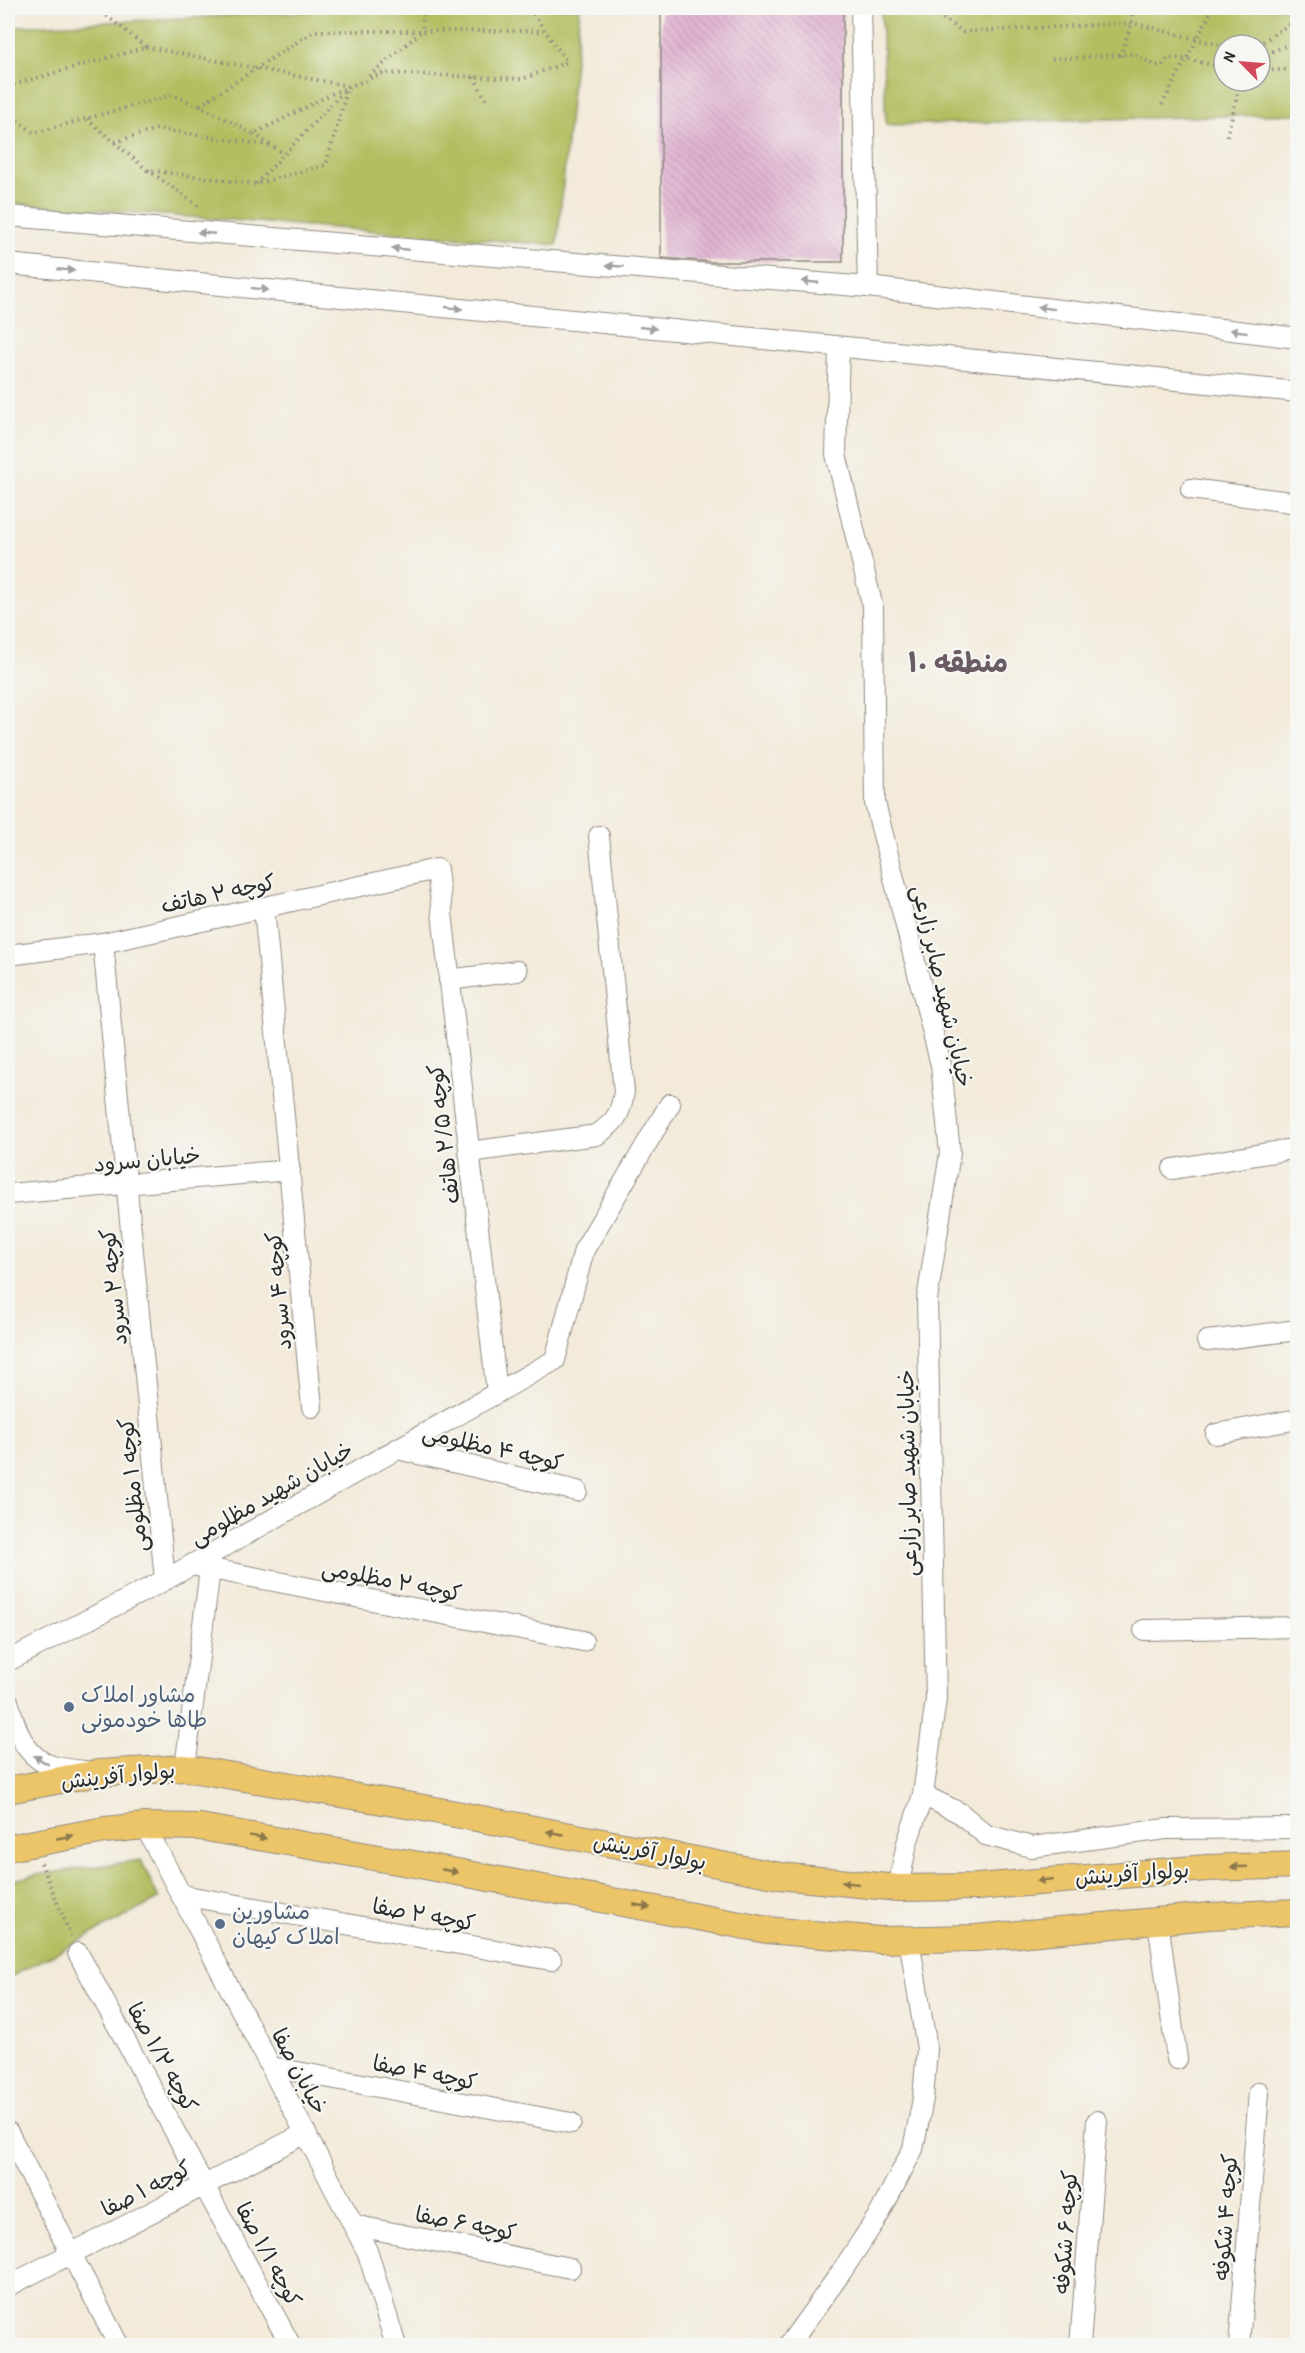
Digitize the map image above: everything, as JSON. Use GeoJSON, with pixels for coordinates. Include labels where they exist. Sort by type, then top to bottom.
{"type":"FeatureCollection","features":[{"type":"Feature","properties":{"kind":"main road","name":"بولوار آفرینش"},"geometry":{"type":"LineString","coordinates":[[8,1790],[98,1773],[185,1768],[424,1808],[780,1876],[898,1888],[977,1887],[1195,1868],[1298,1865]]}},
{"type":"Feature","properties":{"kind":"main road"},"geometry":{"type":"LineString","coordinates":[[20,1845],[105,1830],[145,1826],[200,1827],[425,1866],[767,1930],[880,1940],[976,1938],[1158,1921],[1298,1912]]}},
{"type":"Feature","properties":{"kind":"street"},"geometry":{"type":"LineString","coordinates":[[861,8],[868,287]]}},
{"type":"Feature","properties":{"kind":"street"},"geometry":{"type":"LineString","coordinates":[[8,216],[868,287],[1298,338]]}},
{"type":"Feature","properties":{"kind":"street"},"geometry":{"type":"LineString","coordinates":[[8,264],[1298,392]]}},
{"type":"Feature","properties":{"kind":"street","name":"خیابان شهید صابر زارعی"},"geometry":{"type":"LineString","coordinates":[[839,347],[836,454],[873,608],[875,803],[941,1065],[950,1153],[927,1300],[936,1699],[923,1795],[907,1843],[898,1888]]}},
{"type":"Feature","properties":{"kind":"street"},"geometry":{"type":"LineString","coordinates":[[1191,489],[1298,503]]}},
{"type":"Feature","properties":{"kind":"street"},"geometry":{"type":"LineString","coordinates":[[469,1152],[597,1135],[613,1123],[621,1111],[624,1092],[599,836]]}},
{"type":"Feature","properties":{"kind":"street","name":"کوچه ۲/۵ هاتف"},"geometry":{"type":"LineString","coordinates":[[437,869],[497,1393]]}},
{"type":"Feature","properties":{"kind":"street","name":"کوچه ۲ هاتف"},"geometry":{"type":"LineString","coordinates":[[8,955],[103,943],[437,869]]}},
{"type":"Feature","properties":{"kind":"street","name":"کوچه ۴ سرود"},"geometry":{"type":"LineString","coordinates":[[264,908],[312,1407]]}},
{"type":"Feature","properties":{"kind":"street","name":"کوچه ۲ سرود"},"geometry":{"type":"LineString","coordinates":[[103,943],[146,1385]]}},
{"type":"Feature","properties":{"kind":"street"},"geometry":{"type":"LineString","coordinates":[[449,980],[517,971]]}},
{"type":"Feature","properties":{"kind":"street","name":"خیابان شهید مظلومی"},"geometry":{"type":"LineString","coordinates":[[8,1661],[165,1580],[201,1567],[397,1449],[555,1360],[584,1250],[670,1104]]}},
{"type":"Feature","properties":{"kind":"street"},"geometry":{"type":"LineString","coordinates":[[1173,1169],[1298,1148]]}},
{"type":"Feature","properties":{"kind":"street","name":"خیابان سرود"},"geometry":{"type":"LineString","coordinates":[[8,1194],[291,1170]]}},
{"type":"Feature","properties":{"kind":"street"},"geometry":{"type":"LineString","coordinates":[[1208,1341],[1298,1330]]}},
{"type":"Feature","properties":{"kind":"street","name":"کوچه ۱ مظلومی"},"geometry":{"type":"LineString","coordinates":[[146,1385],[165,1580]]}},
{"type":"Feature","properties":{"kind":"street"},"geometry":{"type":"LineString","coordinates":[[1216,1434],[1298,1419]]}},
{"type":"Feature","properties":{"kind":"street","name":"کوچه ۴ مظلومی"},"geometry":{"type":"LineString","coordinates":[[397,1449],[578,1491]]}},
{"type":"Feature","properties":{"kind":"street"},"geometry":{"type":"LineString","coordinates":[[185,1768],[201,1567]]}},
{"type":"Feature","properties":{"kind":"street","name":"کوچه ۲ مظلومی"},"geometry":{"type":"LineString","coordinates":[[201,1567],[584,1641]]}},
{"type":"Feature","properties":{"kind":"street"},"geometry":{"type":"LineString","coordinates":[[1144,1630],[1298,1627]]}},
{"type":"Feature","properties":{"kind":"street"},"geometry":{"type":"LineString","coordinates":[[8,1701],[16,1729],[30,1753],[51,1766],[98,1773]]}},
{"type":"Feature","properties":{"kind":"street"},"geometry":{"type":"LineString","coordinates":[[923,1795],[960,1813],[986,1835],[1032,1847],[1166,1829],[1298,1828]]}},
{"type":"Feature","properties":{"kind":"street","name":"خیابان صفا"},"geometry":{"type":"LineString","coordinates":[[145,1826],[368,2253],[396,2346]]}},
{"type":"Feature","properties":{"kind":"street","name":"کوچه ۲ صفا"},"geometry":{"type":"LineString","coordinates":[[182,1895],[551,1960]]}},
{"type":"Feature","properties":{"kind":"street"},"geometry":{"type":"LineString","coordinates":[[1158,1921],[1177,2059]]}},
{"type":"Feature","properties":{"kind":"street"},"geometry":{"type":"LineString","coordinates":[[788,2346],[840,2274],[880,2213],[913,2149],[923,2099],[927,2049],[909,1939]]}},
{"type":"Feature","properties":{"kind":"street","name":"کوچه ۱/۲ صفا"},"geometry":{"type":"LineString","coordinates":[[78,1953],[206,2185]]}},
{"type":"Feature","properties":{"kind":"street","name":"کوچه ۴ صفا"},"geometry":{"type":"LineString","coordinates":[[271,2067],[571,2123]]}},
{"type":"Feature","properties":{"kind":"street","name":"کوچه ۴ شکوفه"},"geometry":{"type":"LineString","coordinates":[[1239,2346],[1259,2092]]}},
{"type":"Feature","properties":{"kind":"street","name":"کوچه ۶ شکوفه"},"geometry":{"type":"LineString","coordinates":[[1080,2346],[1097,2121]]}},
{"type":"Feature","properties":{"kind":"street"},"geometry":{"type":"LineString","coordinates":[[8,2132],[119,2346]]}},
{"type":"Feature","properties":{"kind":"street","name":"کوچه ۱ صفا"},"geometry":{"type":"LineString","coordinates":[[8,2286],[306,2133]]}},
{"type":"Feature","properties":{"kind":"street","name":"کوچه ۱/۱ صفا"},"geometry":{"type":"LineString","coordinates":[[206,2185],[291,2346]]}},
{"type":"Feature","properties":{"kind":"street","name":"کوچه ۶ صفا"},"geometry":{"type":"LineString","coordinates":[[353,2225],[570,2268]]}},
{"type":"Feature","properties":{"kind":"path"},"geometry":{"type":"LineString","coordinates":[[97,8],[146,47]]}},
{"type":"Feature","properties":{"kind":"path"},"geometry":{"type":"LineString","coordinates":[[365,80],[422,31],[424,8]]}},
{"type":"Feature","properties":{"kind":"path"},"geometry":{"type":"LineString","coordinates":[[254,134],[348,86],[384,73],[522,79],[567,62],[530,8]]}},
{"type":"Feature","properties":{"kind":"path"},"geometry":{"type":"LineString","coordinates":[[928,8],[963,32],[1132,23],[1212,43]]}},
{"type":"Feature","properties":{"kind":"path"},"geometry":{"type":"LineString","coordinates":[[1120,56],[1132,23],[1132,8]]}},
{"type":"Feature","properties":{"kind":"path"},"geometry":{"type":"LineString","coordinates":[[1162,105],[1213,8]]}},
{"type":"Feature","properties":{"kind":"path"},"geometry":{"type":"LineString","coordinates":[[1272,36],[1298,18]]}},
{"type":"Feature","properties":{"kind":"path"},"geometry":{"type":"LineString","coordinates":[[200,105],[314,31],[544,31]]}},
{"type":"Feature","properties":{"kind":"path"},"geometry":{"type":"LineString","coordinates":[[1272,51],[1298,41]]}},
{"type":"Feature","properties":{"kind":"path"},"geometry":{"type":"LineString","coordinates":[[8,86],[146,47],[348,86]]}},
{"type":"Feature","properties":{"kind":"path"},"geometry":{"type":"LineString","coordinates":[[1052,58],[1136,54],[1154,65],[1162,66],[1168,58],[1186,59],[1212,65]]}},
{"type":"Feature","properties":{"kind":"path"},"geometry":{"type":"LineString","coordinates":[[1272,70],[1298,69]]}},
{"type":"Feature","properties":{"kind":"path"},"geometry":{"type":"LineString","coordinates":[[474,76],[487,102]]}},
{"type":"Feature","properties":{"kind":"path"},"geometry":{"type":"LineString","coordinates":[[255,184],[348,86]]}},
{"type":"Feature","properties":{"kind":"path"},"geometry":{"type":"LineString","coordinates":[[147,170],[255,184],[326,165],[348,86]]}},
{"type":"Feature","properties":{"kind":"path"},"geometry":{"type":"LineString","coordinates":[[1227,136],[1238,93]]}},
{"type":"Feature","properties":{"kind":"path"},"geometry":{"type":"LineString","coordinates":[[8,113],[34,134],[172,95],[200,105],[254,134],[284,154]]}},
{"type":"Feature","properties":{"kind":"path"},"geometry":{"type":"LineString","coordinates":[[87,119],[147,170],[200,207]]}},
{"type":"Feature","properties":{"kind":"path"},"geometry":{"type":"LineString","coordinates":[[115,142],[157,129],[272,146]]}},
{"type":"Feature","properties":{"kind":"path"},"geometry":{"type":"LineString","coordinates":[[20,1845],[78,1953]]}},
{"type":"Feature","properties":{"kind":"green space"},"geometry":{"type":"Polygon","coordinates":[[[378,8],[580,8],[557,245],[8,203],[8,27],[378,8]]]}},
{"type":"Feature","properties":{"kind":"green space"},"geometry":{"type":"Polygon","coordinates":[[[881,8],[1297,8],[1297,114],[886,125],[881,8]]]}},
{"type":"Feature","properties":{"kind":"green space"},"geometry":{"type":"Polygon","coordinates":[[[141,1860],[159,1899],[8,1978],[8,1881],[141,1860]]]}},
{"type":"Feature","properties":{"kind":"building"},"geometry":{"type":"Polygon","coordinates":[[[661,8],[843,8],[843,262],[713,262],[661,258],[661,8]]]}},
{"type":"Feature","properties":{"kind":"place","name":"مشاور املاک طاها خودمونی"},"geometry":{"type":"Point","coordinates":[69,1707]}},
{"type":"Feature","properties":{"kind":"place","name":"مشاورین املاک کیهان"},"geometry":{"type":"Point","coordinates":[220,1924]}},
{"type":"Feature","properties":{"kind":"district","name":"منطقه ۱۰"},"geometry":{"type":"Point","coordinates":[958,662]}}]}
